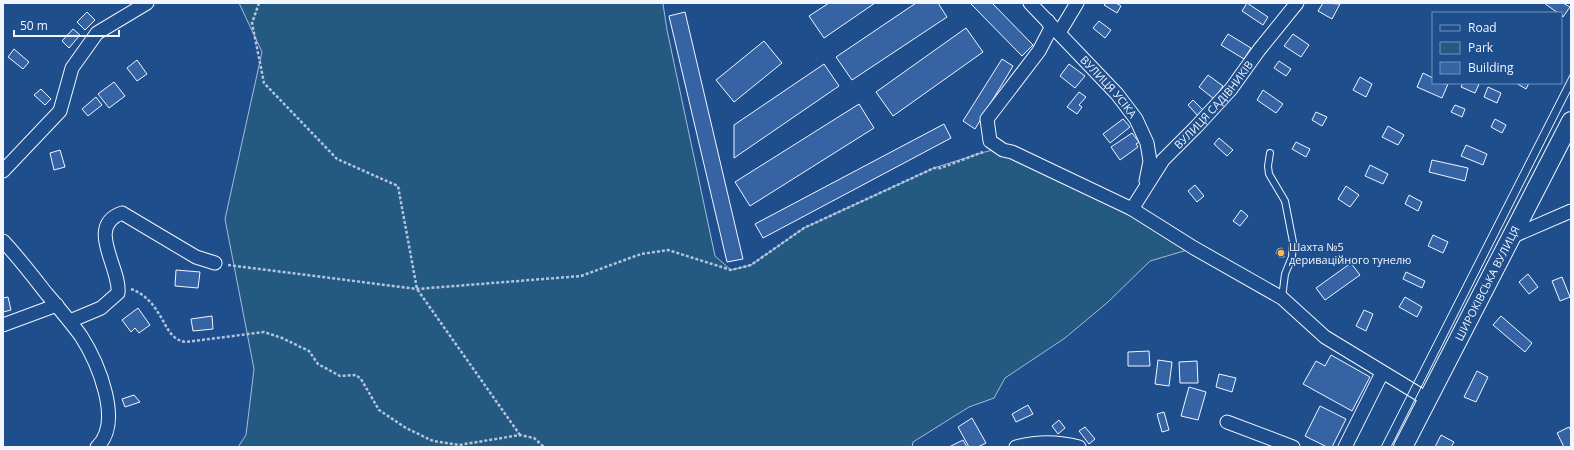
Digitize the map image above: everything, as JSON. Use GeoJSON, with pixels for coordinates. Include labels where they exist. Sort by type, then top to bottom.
{"type":"FeatureCollection","features":[{"type":"Feature","properties":{"kind":"main road","name":"ШИРОКІВСЬКА ВУЛИЦЯ"},"geometry":{"type":"LineString","coordinates":[[1403,447],[1571,121]]}},
{"type":"Feature","properties":{"kind":"street"},"geometry":{"type":"LineString","coordinates":[[3,172],[60,111],[72,68],[96,33],[147,3]]}},
{"type":"Feature","properties":{"kind":"street","name":"ВУЛИЦЯ УСІКА"},"geometry":{"type":"LineString","coordinates":[[1030,3],[1048,20],[1117,94],[1136,119],[1147,143],[1150,161],[1145,189]]}},
{"type":"Feature","properties":{"kind":"street"},"geometry":{"type":"LineString","coordinates":[[1059,33],[1077,3]]}},
{"type":"Feature","properties":{"kind":"street","name":"ВУЛИЦЯ САДІВНИКІВ"},"geometry":{"type":"LineString","coordinates":[[1132,209],[1163,160],[1196,128],[1231,89],[1259,50],[1297,3]]}},
{"type":"Feature","properties":{"kind":"street"},"geometry":{"type":"LineString","coordinates":[[1048,20],[1050,28],[1039,51],[987,119],[990,141],[1003,150],[1012,152],[1132,209],[1194,248],[1282,298],[1325,337],[1427,399]]}},
{"type":"Feature","properties":{"kind":"street"},"geometry":{"type":"LineString","coordinates":[[1511,237],[1571,212]]}},
{"type":"Feature","properties":{"kind":"street"},"geometry":{"type":"LineString","coordinates":[[70,321],[101,308],[118,293],[119,284],[105,241],[105,230],[109,220],[122,213],[196,257],[215,263]]}},
{"type":"Feature","properties":{"kind":"street"},"geometry":{"type":"LineString","coordinates":[[3,241],[25,264],[70,321],[82,338],[96,368],[110,413],[108,431],[97,447]]}},
{"type":"Feature","properties":{"kind":"street"},"geometry":{"type":"LineString","coordinates":[[3,325],[57,305]]}},
{"type":"Feature","properties":{"kind":"street"},"geometry":{"type":"LineString","coordinates":[[1344,447],[1382,373]]}},
{"type":"Feature","properties":{"kind":"street"},"geometry":{"type":"LineString","coordinates":[[1228,422],[1292,447]]}},
{"type":"Feature","properties":{"kind":"street"},"geometry":{"type":"LineString","coordinates":[[1016,447],[1038,442],[1064,443],[1079,447]]}},
{"type":"Feature","properties":{"kind":"lane"},"geometry":{"type":"LineString","coordinates":[[1270,153],[1268,166],[1269,174],[1285,201],[1293,242],[1292,258],[1285,274],[1282,298]]}},
{"type":"Feature","properties":{"kind":"path"},"geometry":{"type":"LineString","coordinates":[[259,3],[252,24],[264,83],[337,159],[398,186],[417,289],[520,435]]}},
{"type":"Feature","properties":{"kind":"path"},"geometry":{"type":"LineString","coordinates":[[215,263],[417,289],[581,276],[641,254],[668,250],[731,270],[751,265],[804,228],[934,168],[941,168],[981,153],[993,150],[1003,150]]}},
{"type":"Feature","properties":{"kind":"path"},"geometry":{"type":"LineString","coordinates":[[119,284],[140,292],[157,310],[172,336],[178,341],[186,342],[264,332],[282,338],[309,351],[318,364],[340,376],[356,375],[361,379],[379,410],[406,428],[433,441],[459,445],[520,435],[534,438],[544,447]]}},
{"type":"Feature","properties":{"kind":"green space"},"geometry":{"type":"Polygon","coordinates":[[[239,3],[666,3],[663,4],[667,30],[715,256],[731,270],[751,265],[804,228],[934,168],[993,150],[1003,150],[1194,248],[1150,261],[1108,302],[1065,338],[1005,378],[994,398],[969,407],[913,442],[912,447],[238,447],[246,435],[254,369],[225,219],[262,52],[239,3]]]}},
{"type":"Feature","properties":{"kind":"building"},"geometry":{"type":"Polygon","coordinates":[[[829,3],[875,3],[824,38],[809,16],[829,3]]]}},
{"type":"Feature","properties":{"kind":"building"},"geometry":{"type":"Polygon","coordinates":[[[916,3],[938,3],[947,17],[852,80],[836,57],[916,3]]]}},
{"type":"Feature","properties":{"kind":"building"},"geometry":{"type":"Polygon","coordinates":[[[970,3],[992,3],[1033,45],[1022,56],[970,3]]]}},
{"type":"Feature","properties":{"kind":"building"},"geometry":{"type":"Polygon","coordinates":[[[1106,3],[1116,3],[1121,6],[1117,13],[1104,5],[1106,3]]]}},
{"type":"Feature","properties":{"kind":"building"},"geometry":{"type":"Polygon","coordinates":[[[1247,3],[1268,17],[1263,25],[1242,11],[1247,3]]]}},
{"type":"Feature","properties":{"kind":"building"},"geometry":{"type":"Polygon","coordinates":[[[1323,3],[1340,4],[1332,19],[1318,11],[1323,3]]]}},
{"type":"Feature","properties":{"kind":"building"},"geometry":{"type":"Polygon","coordinates":[[[1544,3],[1563,3],[1570,7],[1563,17],[1562,12],[1557,12],[1544,3]]]}},
{"type":"Feature","properties":{"kind":"building"},"geometry":{"type":"Polygon","coordinates":[[[87,12],[95,20],[85,30],[77,22],[87,12]]]}},
{"type":"Feature","properties":{"kind":"building"},"geometry":{"type":"Polygon","coordinates":[[[685,12],[743,259],[727,262],[669,16],[685,12]]]}},
{"type":"Feature","properties":{"kind":"building"},"geometry":{"type":"Polygon","coordinates":[[[1099,21],[1111,30],[1105,38],[1093,28],[1099,21]]]}},
{"type":"Feature","properties":{"kind":"building"},"geometry":{"type":"Polygon","coordinates":[[[966,28],[983,52],[893,116],[876,92],[966,28]]]}},
{"type":"Feature","properties":{"kind":"building"},"geometry":{"type":"Polygon","coordinates":[[[73,29],[80,35],[69,48],[62,41],[73,29]]]}},
{"type":"Feature","properties":{"kind":"building"},"geometry":{"type":"Polygon","coordinates":[[[1228,34],[1251,48],[1244,59],[1221,45],[1228,34]]]}},
{"type":"Feature","properties":{"kind":"building"},"geometry":{"type":"Polygon","coordinates":[[[1293,34],[1309,45],[1301,57],[1284,46],[1293,34]]]}},
{"type":"Feature","properties":{"kind":"building"},"geometry":{"type":"Polygon","coordinates":[[[764,41],[782,63],[734,102],[716,80],[764,41]]]}},
{"type":"Feature","properties":{"kind":"building"},"geometry":{"type":"Polygon","coordinates":[[[14,49],[29,62],[23,69],[8,57],[14,49]]]}},
{"type":"Feature","properties":{"kind":"building"},"geometry":{"type":"Polygon","coordinates":[[[1002,59],[1013,66],[975,129],[963,121],[1002,59]]]}},
{"type":"Feature","properties":{"kind":"building"},"geometry":{"type":"Polygon","coordinates":[[[137,60],[147,74],[137,81],[127,68],[137,60]]]}},
{"type":"Feature","properties":{"kind":"building"},"geometry":{"type":"Polygon","coordinates":[[[1279,61],[1291,69],[1286,76],[1274,68],[1279,61]]]}},
{"type":"Feature","properties":{"kind":"building"},"geometry":{"type":"Polygon","coordinates":[[[824,64],[839,86],[734,158],[734,125],[824,64]]]}},
{"type":"Feature","properties":{"kind":"building"},"geometry":{"type":"Polygon","coordinates":[[[1069,64],[1085,76],[1075,88],[1060,76],[1069,64]]]}},
{"type":"Feature","properties":{"kind":"building"},"geometry":{"type":"Polygon","coordinates":[[[1423,73],[1432,78],[1432,84],[1448,84],[1442,98],[1417,87],[1423,73]]]}},
{"type":"Feature","properties":{"kind":"building"},"geometry":{"type":"Polygon","coordinates":[[[1208,75],[1223,86],[1214,99],[1199,87],[1208,75]]]}},
{"type":"Feature","properties":{"kind":"building"},"geometry":{"type":"Polygon","coordinates":[[[1360,77],[1372,84],[1366,97],[1353,90],[1360,77]]]}},
{"type":"Feature","properties":{"kind":"building"},"geometry":{"type":"Polygon","coordinates":[[[114,82],[125,96],[109,108],[98,94],[114,82]]]}},
{"type":"Feature","properties":{"kind":"building"},"geometry":{"type":"Polygon","coordinates":[[[1462,84],[1479,84],[1475,93],[1461,87],[1462,84]]]}},
{"type":"Feature","properties":{"kind":"building"},"geometry":{"type":"Polygon","coordinates":[[[1518,84],[1528,84],[1526,89],[1518,84]]]}},
{"type":"Feature","properties":{"kind":"building"},"geometry":{"type":"Polygon","coordinates":[[[1488,87],[1501,93],[1497,103],[1484,97],[1488,87]]]}},
{"type":"Feature","properties":{"kind":"building"},"geometry":{"type":"Polygon","coordinates":[[[41,89],[51,99],[45,105],[34,95],[41,89]]]}},
{"type":"Feature","properties":{"kind":"building"},"geometry":{"type":"Polygon","coordinates":[[[1263,90],[1283,104],[1276,113],[1257,100],[1263,90]]]}},
{"type":"Feature","properties":{"kind":"building"},"geometry":{"type":"Polygon","coordinates":[[[1079,92],[1086,97],[1079,105],[1082,107],[1077,114],[1067,107],[1079,92]]]}},
{"type":"Feature","properties":{"kind":"building"},"geometry":{"type":"Polygon","coordinates":[[[96,97],[102,105],[88,116],[82,109],[96,97]]]}},
{"type":"Feature","properties":{"kind":"building"},"geometry":{"type":"Polygon","coordinates":[[[1193,100],[1203,110],[1198,116],[1188,105],[1193,100]]]}},
{"type":"Feature","properties":{"kind":"building"},"geometry":{"type":"Polygon","coordinates":[[[859,104],[874,128],[750,206],[735,182],[859,104]]]}},
{"type":"Feature","properties":{"kind":"building"},"geometry":{"type":"Polygon","coordinates":[[[1455,105],[1465,109],[1462,117],[1451,112],[1455,105]]]}},
{"type":"Feature","properties":{"kind":"building"},"geometry":{"type":"Polygon","coordinates":[[[1316,112],[1327,117],[1322,126],[1312,120],[1316,112]]]}},
{"type":"Feature","properties":{"kind":"building"},"geometry":{"type":"Polygon","coordinates":[[[1123,119],[1130,127],[1110,143],[1103,134],[1123,119]]]}},
{"type":"Feature","properties":{"kind":"building"},"geometry":{"type":"Polygon","coordinates":[[[1495,119],[1506,125],[1502,133],[1491,127],[1495,119]]]}},
{"type":"Feature","properties":{"kind":"building"},"geometry":{"type":"Polygon","coordinates":[[[944,124],[951,138],[763,238],[755,224],[944,124]]]}},
{"type":"Feature","properties":{"kind":"building"},"geometry":{"type":"Polygon","coordinates":[[[1388,126],[1404,135],[1398,145],[1382,137],[1388,126]]]}},
{"type":"Feature","properties":{"kind":"building"},"geometry":{"type":"Polygon","coordinates":[[[1132,133],[1139,142],[1136,144],[1138,147],[1120,160],[1111,147],[1132,133]]]}},
{"type":"Feature","properties":{"kind":"building"},"geometry":{"type":"Polygon","coordinates":[[[1219,138],[1233,150],[1227,156],[1214,144],[1219,138]]]}},
{"type":"Feature","properties":{"kind":"building"},"geometry":{"type":"Polygon","coordinates":[[[1296,142],[1310,149],[1306,157],[1292,149],[1296,142]]]}},
{"type":"Feature","properties":{"kind":"building"},"geometry":{"type":"Polygon","coordinates":[[[1466,145],[1487,154],[1483,165],[1461,156],[1466,145]]]}},
{"type":"Feature","properties":{"kind":"building"},"geometry":{"type":"Polygon","coordinates":[[[60,150],[65,167],[54,170],[50,153],[60,150]]]}},
{"type":"Feature","properties":{"kind":"building"},"geometry":{"type":"Polygon","coordinates":[[[1432,160],[1468,168],[1465,181],[1429,172],[1432,160]]]}},
{"type":"Feature","properties":{"kind":"building"},"geometry":{"type":"Polygon","coordinates":[[[1370,165],[1388,174],[1383,184],[1365,176],[1370,165]]]}},
{"type":"Feature","properties":{"kind":"building"},"geometry":{"type":"Polygon","coordinates":[[[1195,185],[1204,196],[1197,202],[1188,191],[1195,185]]]}},
{"type":"Feature","properties":{"kind":"building"},"geometry":{"type":"Polygon","coordinates":[[[1346,186],[1359,195],[1350,207],[1338,199],[1346,186]]]}},
{"type":"Feature","properties":{"kind":"building"},"geometry":{"type":"Polygon","coordinates":[[[1409,195],[1422,202],[1418,211],[1405,204],[1409,195]]]}},
{"type":"Feature","properties":{"kind":"building"},"geometry":{"type":"Polygon","coordinates":[[[1241,210],[1248,216],[1240,226],[1233,221],[1241,210]]]}},
{"type":"Feature","properties":{"kind":"building"},"geometry":{"type":"Polygon","coordinates":[[[1433,235],[1448,242],[1443,253],[1428,246],[1433,235]]]}},
{"type":"Feature","properties":{"kind":"building","name":"Шахта №5 дериваційного тунелю"},"geometry":{"type":"Polygon","coordinates":[[[1282,248],[1285,252],[1284,257],[1279,257],[1276,253],[1278,249],[1282,248]]]}},
{"type":"Feature","properties":{"kind":"building"},"geometry":{"type":"Polygon","coordinates":[[[1351,263],[1360,275],[1325,300],[1316,288],[1351,263]]]}},
{"type":"Feature","properties":{"kind":"building"},"geometry":{"type":"Polygon","coordinates":[[[176,270],[200,272],[198,288],[175,286],[176,270]]]}},
{"type":"Feature","properties":{"kind":"building"},"geometry":{"type":"Polygon","coordinates":[[[1406,272],[1425,281],[1422,288],[1403,279],[1406,272]]]}},
{"type":"Feature","properties":{"kind":"building"},"geometry":{"type":"Polygon","coordinates":[[[1528,274],[1538,287],[1529,294],[1519,282],[1528,274]]]}},
{"type":"Feature","properties":{"kind":"building"},"geometry":{"type":"Polygon","coordinates":[[[1562,277],[1570,297],[1560,301],[1552,281],[1562,277]]]}},
{"type":"Feature","properties":{"kind":"building"},"geometry":{"type":"Polygon","coordinates":[[[8,297],[11,310],[3,312],[3,298],[8,297]]]}},
{"type":"Feature","properties":{"kind":"building"},"geometry":{"type":"Polygon","coordinates":[[[1405,297],[1422,307],[1417,317],[1399,307],[1405,297]]]}},
{"type":"Feature","properties":{"kind":"building"},"geometry":{"type":"Polygon","coordinates":[[[138,308],[150,325],[139,333],[135,328],[131,332],[122,320],[138,308]]]}},
{"type":"Feature","properties":{"kind":"building"},"geometry":{"type":"Polygon","coordinates":[[[1364,310],[1373,314],[1366,331],[1356,326],[1364,310]]]}},
{"type":"Feature","properties":{"kind":"building"},"geometry":{"type":"Polygon","coordinates":[[[212,316],[213,329],[193,331],[191,319],[212,316]]]}},
{"type":"Feature","properties":{"kind":"building"},"geometry":{"type":"Polygon","coordinates":[[[1501,316],[1532,343],[1525,352],[1493,325],[1501,316]]]}},
{"type":"Feature","properties":{"kind":"building"},"geometry":{"type":"Polygon","coordinates":[[[1149,351],[1150,366],[1128,366],[1128,352],[1149,351]]]}},
{"type":"Feature","properties":{"kind":"building"},"geometry":{"type":"Polygon","coordinates":[[[1331,355],[1370,377],[1352,411],[1303,384],[1316,361],[1325,366],[1331,355]]]}},
{"type":"Feature","properties":{"kind":"building"},"geometry":{"type":"Polygon","coordinates":[[[1158,360],[1172,362],[1169,386],[1155,384],[1158,360]]]}},
{"type":"Feature","properties":{"kind":"building"},"geometry":{"type":"Polygon","coordinates":[[[1197,361],[1198,383],[1180,383],[1179,362],[1197,361]]]}},
{"type":"Feature","properties":{"kind":"building"},"geometry":{"type":"Polygon","coordinates":[[[1477,371],[1488,377],[1476,402],[1464,397],[1477,371]]]}},
{"type":"Feature","properties":{"kind":"building"},"geometry":{"type":"Polygon","coordinates":[[[1219,374],[1236,378],[1232,392],[1216,387],[1219,374]]]}},
{"type":"Feature","properties":{"kind":"building"},"geometry":{"type":"Polygon","coordinates":[[[1189,387],[1206,392],[1198,420],[1181,416],[1189,387]]]}},
{"type":"Feature","properties":{"kind":"building"},"geometry":{"type":"Polygon","coordinates":[[[134,395],[140,402],[125,407],[122,399],[134,395]]]}},
{"type":"Feature","properties":{"kind":"building"},"geometry":{"type":"Polygon","coordinates":[[[1028,405],[1033,414],[1016,422],[1012,414],[1028,405]]]}},
{"type":"Feature","properties":{"kind":"building"},"geometry":{"type":"Polygon","coordinates":[[[1320,406],[1346,419],[1332,447],[1327,447],[1305,436],[1320,406]]]}},
{"type":"Feature","properties":{"kind":"building"},"geometry":{"type":"Polygon","coordinates":[[[1164,412],[1169,430],[1162,432],[1157,414],[1164,412]]]}},
{"type":"Feature","properties":{"kind":"building"},"geometry":{"type":"Polygon","coordinates":[[[972,418],[986,443],[978,447],[969,447],[958,427],[972,418]]]}},
{"type":"Feature","properties":{"kind":"building"},"geometry":{"type":"Polygon","coordinates":[[[1059,420],[1065,428],[1058,434],[1052,426],[1059,420]]]}},
{"type":"Feature","properties":{"kind":"building"},"geometry":{"type":"Polygon","coordinates":[[[1085,427],[1095,439],[1089,444],[1079,431],[1085,427]]]}},
{"type":"Feature","properties":{"kind":"building"},"geometry":{"type":"Polygon","coordinates":[[[1569,427],[1571,431],[1571,447],[1564,447],[1557,433],[1569,427]]]}},
{"type":"Feature","properties":{"kind":"building"},"geometry":{"type":"Polygon","coordinates":[[[1441,435],[1454,442],[1451,447],[1435,447],[1441,435]]]}},
{"type":"Feature","properties":{"kind":"building"},"geometry":{"type":"Polygon","coordinates":[[[963,440],[967,447],[949,447],[963,440]]]}},
{"type":"Feature","properties":{"kind":"tram line"},"geometry":{"type":"LineString","coordinates":[[1381,447],[1571,73]]}},
{"type":"Feature","properties":{"kind":"tram line"},"geometry":{"type":"LineString","coordinates":[[1391,447],[1571,90]]}},
{"type":"Feature","properties":{"kind":"place","name":"Шахта №5 дериваційного тунелю"},"geometry":{"type":"Point","coordinates":[1281,253]}}]}
